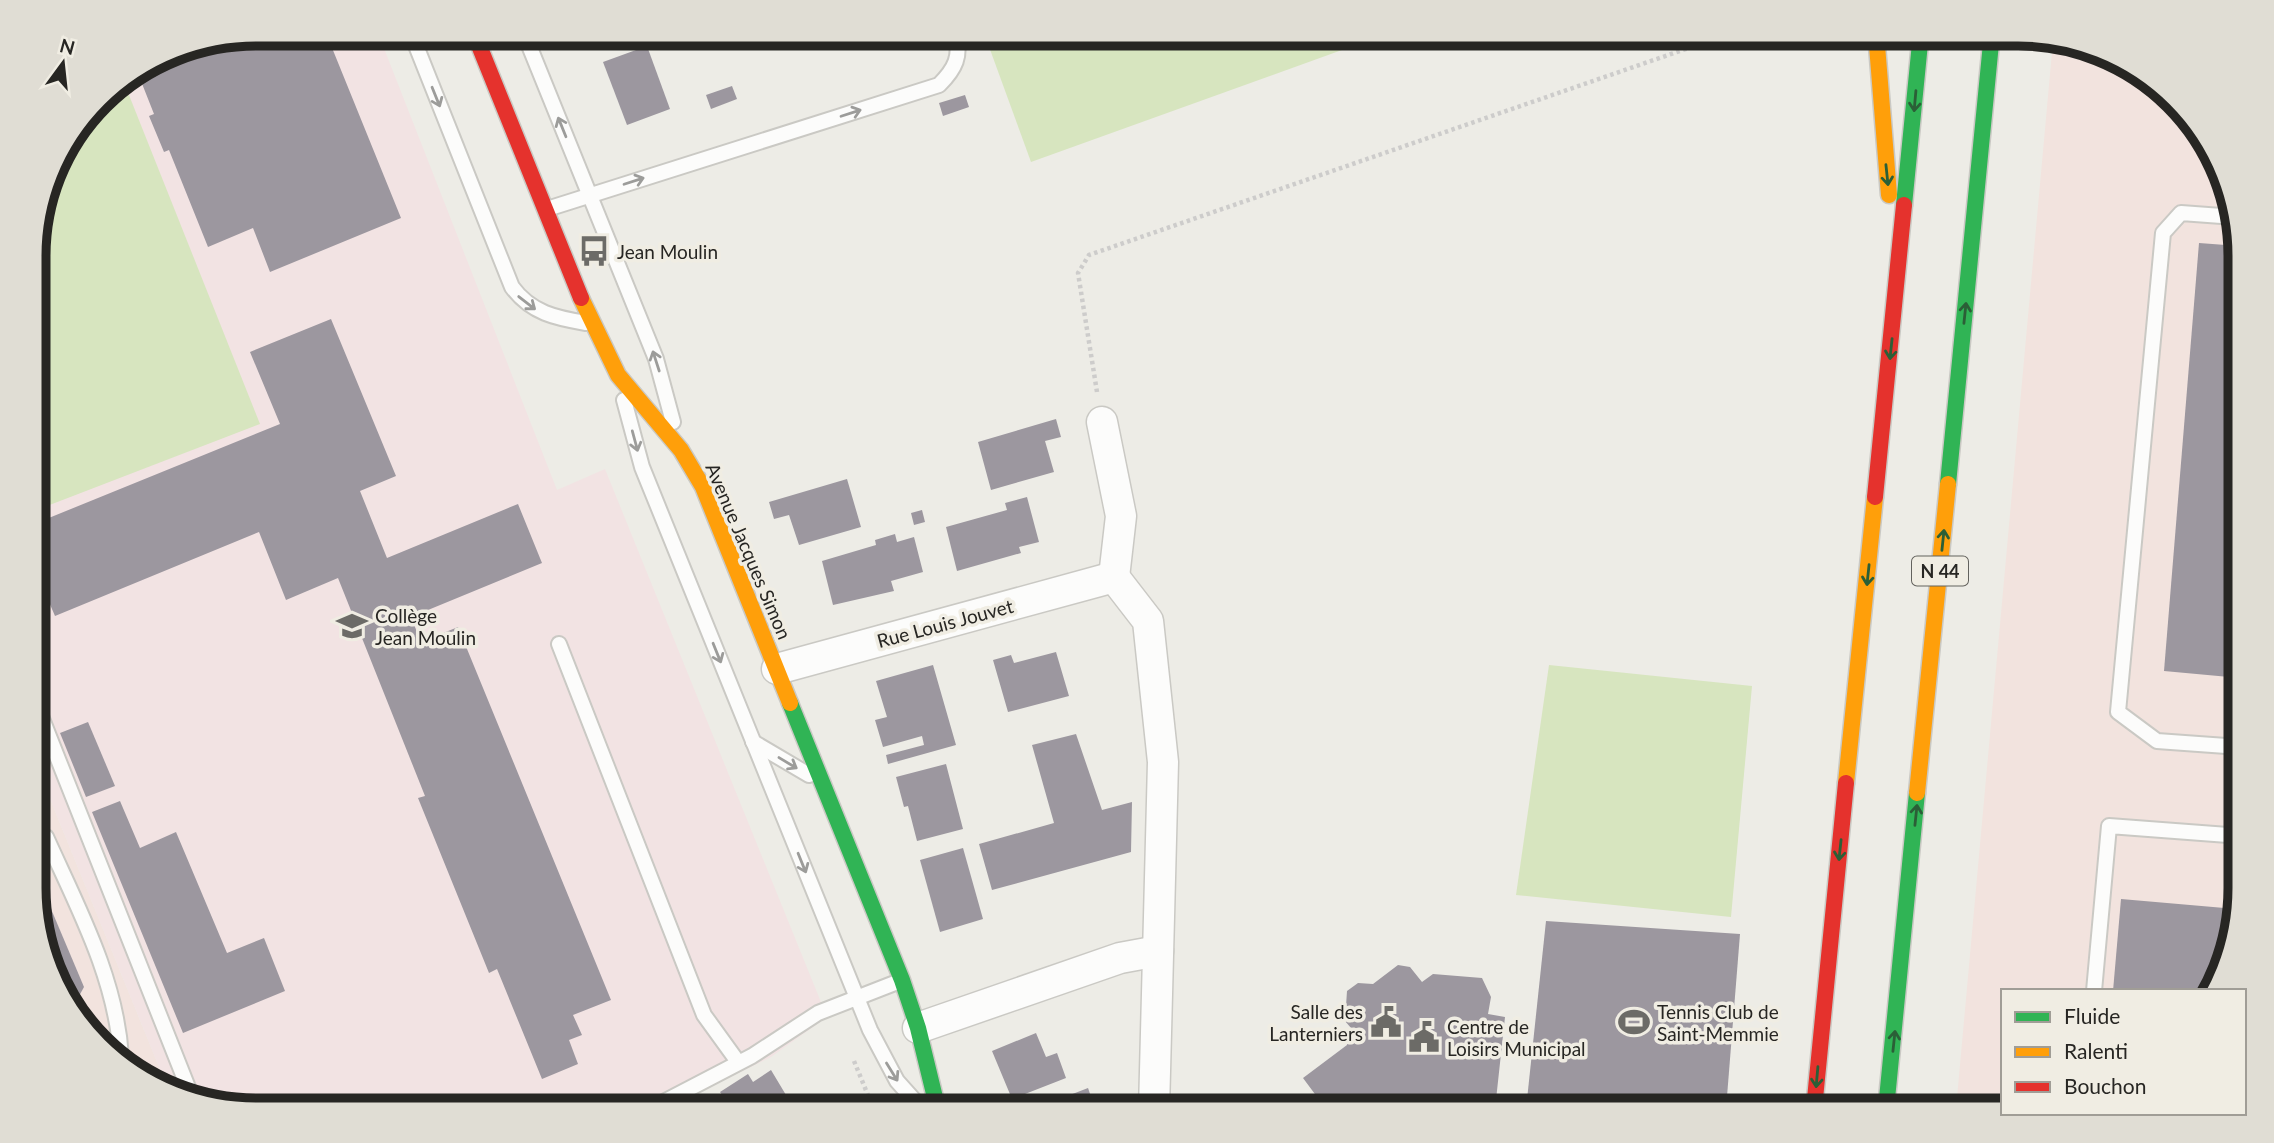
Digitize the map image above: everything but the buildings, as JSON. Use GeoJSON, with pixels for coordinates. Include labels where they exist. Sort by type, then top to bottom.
{"type":"FeatureCollection","features":[{"type":"Feature","properties":{"kind":"main road","name":"Avenue Jacques Simon"},"geometry":{"type":"LineString","coordinates":[[479,46],[592,324],[618,374],[681,450],[703,487],[902,979],[918,1028],[935,1098]]}},
{"type":"Feature","properties":{"kind":"main road"},"geometry":{"type":"LineString","coordinates":[[1877,46],[1898,281]]}},
{"type":"Feature","properties":{"kind":"main road"},"geometry":{"type":"LineString","coordinates":[[1815,1097],[1920,46]]}},
{"type":"Feature","properties":{"kind":"main road","name":"N 44"},"geometry":{"type":"LineString","coordinates":[[1887,1097],[1991,46]]}},
{"type":"Feature","properties":{"kind":"street"},"geometry":{"type":"LineString","coordinates":[[1102,422],[1121,516],[1114,576],[1149,621],[1163,762],[1154,1097]]}},
{"type":"Feature","properties":{"kind":"street","name":"Rue Louis Jouvet"},"geometry":{"type":"LineString","coordinates":[[776,669],[1114,576]]}},
{"type":"Feature","properties":{"kind":"street"},"geometry":{"type":"LineString","coordinates":[[918,1028],[1120,958],[1158,951]]}},
{"type":"Feature","properties":{"kind":"lane"},"geometry":{"type":"LineString","coordinates":[[416,46],[512,287],[522,301],[537,310],[592,324]]}},
{"type":"Feature","properties":{"kind":"lane"},"geometry":{"type":"LineString","coordinates":[[529,46],[656,359],[681,450]]}},
{"type":"Feature","properties":{"kind":"lane"},"geometry":{"type":"LineString","coordinates":[[545,209],[939,85],[951,73],[960,46]]}},
{"type":"Feature","properties":{"kind":"lane"},"geometry":{"type":"LineString","coordinates":[[2224,216],[2181,213],[2163,233],[2118,712],[2157,741],[2228,746]]}},
{"type":"Feature","properties":{"kind":"lane"},"geometry":{"type":"LineString","coordinates":[[618,374],[642,467],[753,742],[884,1059],[897,1081],[912,1098]]}},
{"type":"Feature","properties":{"kind":"lane"},"geometry":{"type":"LineString","coordinates":[[559,645],[704,1016],[738,1062]]}},
{"type":"Feature","properties":{"kind":"lane"},"geometry":{"type":"LineString","coordinates":[[46,729],[187,1086]]}},
{"type":"Feature","properties":{"kind":"lane"},"geometry":{"type":"LineString","coordinates":[[753,742],[823,783]]}},
{"type":"Feature","properties":{"kind":"lane"},"geometry":{"type":"LineString","coordinates":[[2094,989],[2109,827],[2228,835]]}},
{"type":"Feature","properties":{"kind":"lane"},"geometry":{"type":"LineString","coordinates":[[46,837],[107,976],[119,1026],[120,1048]]}},
{"type":"Feature","properties":{"kind":"lane"},"geometry":{"type":"LineString","coordinates":[[666,1098],[738,1062],[818,1013],[902,979]]}},
{"type":"Feature","properties":{"kind":"path"},"geometry":{"type":"LineString","coordinates":[[1102,422],[1078,273],[1089,255],[1694,46]]}},
{"type":"Feature","properties":{"kind":"shaded area","name":"Collège Jean Moulin"},"geometry":{"type":"Polygon","coordinates":[[[383,46],[557,490],[605,469],[827,1017],[771,1057],[688,1098],[256,1098],[215,1093],[163,1076],[46,789],[47,228],[53,201],[67,163],[89,128],[117,98],[151,74],[188,57],[228,47],[383,46]]]}},
{"type":"Feature","properties":{"kind":"shaded area"},"geometry":{"type":"Polygon","coordinates":[[[2052,48],[2111,67],[2135,81],[2176,117],[2193,139],[2212,175],[2227,228],[2227,915],[2221,942],[2202,989],[2001,989],[2001,1097],[1957,1097],[2052,48]]]}},
{"type":"Feature","properties":{"kind":"shaded area"},"geometry":{"type":"Polygon","coordinates":[[[46,789],[163,1076],[139,1062],[98,1026],[81,1004],[62,968],[47,915],[46,789]]]}},
{"type":"Feature","properties":{"kind":"green space"},"geometry":{"type":"Polygon","coordinates":[[[989,46],[1353,46],[1031,162],[989,46]]]}},
{"type":"Feature","properties":{"kind":"green space"},"geometry":{"type":"Polygon","coordinates":[[[127,90],[260,424],[46,506],[47,228],[53,201],[67,163],[98,117],[127,90]]]}},
{"type":"Feature","properties":{"kind":"green space"},"geometry":{"type":"Polygon","coordinates":[[[1549,665],[1752,686],[1731,917],[1516,895],[1549,665]]]}},
{"type":"Feature","properties":{"kind":"traffic: fast"},"geometry":{"type":"LineString","coordinates":[[1904,205],[1920,46]]}},
{"type":"Feature","properties":{"kind":"traffic: fast"},"geometry":{"type":"LineString","coordinates":[[1948,484],[1991,46]]}},
{"type":"Feature","properties":{"kind":"traffic: fast"},"geometry":{"type":"LineString","coordinates":[[790,703],[902,980],[918,1028],[935,1098]]}},
{"type":"Feature","properties":{"kind":"traffic: fast"},"geometry":{"type":"LineString","coordinates":[[1887,1097],[1917,793]]}},
{"type":"Feature","properties":{"kind":"traffic: slow"},"geometry":{"type":"LineString","coordinates":[[1877,46],[1889,195]]}},
{"type":"Feature","properties":{"kind":"traffic: slow"},"geometry":{"type":"LineString","coordinates":[[581,298],[618,375],[681,450],[703,487],[790,703]]}},
{"type":"Feature","properties":{"kind":"traffic: slow"},"geometry":{"type":"LineString","coordinates":[[1917,793],[1948,484]]}},
{"type":"Feature","properties":{"kind":"traffic: slow"},"geometry":{"type":"LineString","coordinates":[[1846,783],[1875,497]]}},
{"type":"Feature","properties":{"kind":"traffic: jam"},"geometry":{"type":"LineString","coordinates":[[479,46],[581,298]]}},
{"type":"Feature","properties":{"kind":"traffic: jam"},"geometry":{"type":"LineString","coordinates":[[1875,497],[1904,205]]}},
{"type":"Feature","properties":{"kind":"traffic: jam"},"geometry":{"type":"LineString","coordinates":[[1815,1097],[1846,783]]}},
{"type":"Feature","properties":{"kind":"place","name":"Jean Moulin"},"geometry":{"type":"Point","coordinates":[594,251]}},
{"type":"Feature","properties":{"kind":"place","name":"Collège Jean Moulin"},"geometry":{"type":"Point","coordinates":[352,626]}},
{"type":"Feature","properties":{"kind":"place","name":"Salle des Lanterniers"},"geometry":{"type":"Point","coordinates":[1386,1022]}},
{"type":"Feature","properties":{"kind":"place","name":"Tennis Club de Saint-Memmie"},"geometry":{"type":"Point","coordinates":[1634,1022]}},
{"type":"Feature","properties":{"kind":"place","name":"Centre de Loisirs Municipal"},"geometry":{"type":"Point","coordinates":[1424,1037]}}]}
